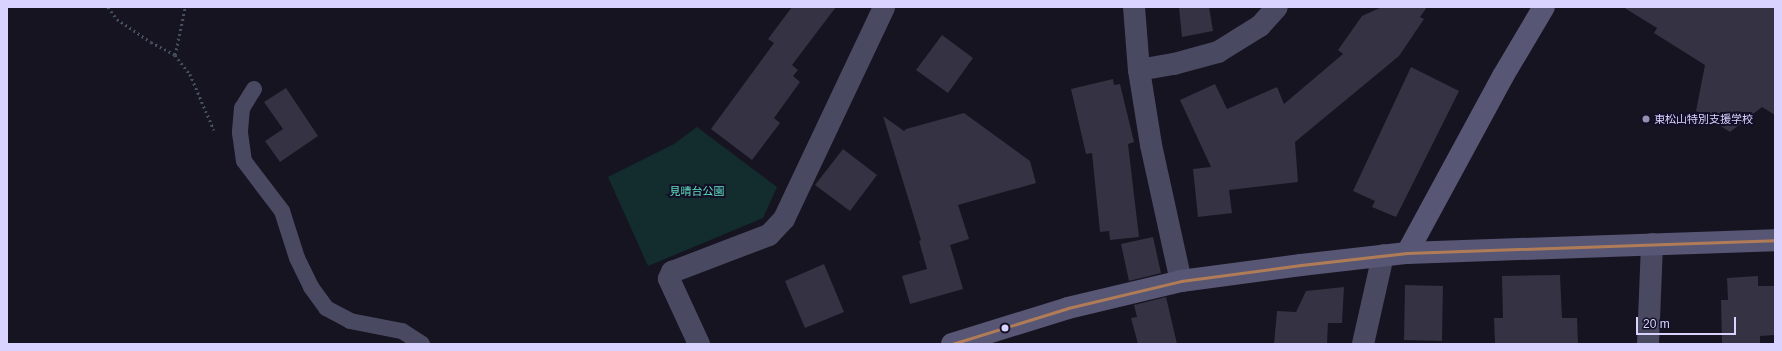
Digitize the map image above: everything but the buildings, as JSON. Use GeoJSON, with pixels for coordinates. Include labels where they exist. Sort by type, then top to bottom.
{"type":"FeatureCollection","features":[{"type":"Feature","properties":{"kind":"street"},"geometry":{"type":"LineString","coordinates":[[698,344],[669,279],[672,272],[769,234],[784,219],[884,7]]}},
{"type":"Feature","properties":{"kind":"street"},"geometry":{"type":"LineString","coordinates":[[1134,7],[1139,70],[1151,145],[1181,281]]}},
{"type":"Feature","properties":{"kind":"street"},"geometry":{"type":"LineString","coordinates":[[1139,70],[1174,64],[1218,52],[1260,26],[1277,7]]}},
{"type":"Feature","properties":{"kind":"street"},"geometry":{"type":"LineString","coordinates":[[1407,253],[1503,76],[1544,7]]}},
{"type":"Feature","properties":{"kind":"street"},"geometry":{"type":"LineString","coordinates":[[952,344],[1068,308],[1181,281],[1383,255],[1775,240]]}},
{"type":"Feature","properties":{"kind":"street"},"geometry":{"type":"LineString","coordinates":[[1648,344],[1652,244]]}},
{"type":"Feature","properties":{"kind":"street"},"geometry":{"type":"LineString","coordinates":[[1363,344],[1383,255]]}},
{"type":"Feature","properties":{"kind":"lane"},"geometry":{"type":"LineString","coordinates":[[254,89],[242,108],[240,133],[244,161],[282,212],[297,258],[311,287],[326,308],[350,321],[402,331],[422,344]]}},
{"type":"Feature","properties":{"kind":"path"},"geometry":{"type":"LineString","coordinates":[[108,7],[117,19],[151,42],[175,55],[190,74],[206,114],[219,140],[244,161]]}},
{"type":"Feature","properties":{"kind":"path"},"geometry":{"type":"LineString","coordinates":[[175,55],[185,7]]}},
{"type":"Feature","properties":{"kind":"green space","name":"見晴台公園"},"geometry":{"type":"Polygon","coordinates":[[[697,127],[777,187],[763,218],[648,266],[608,177],[674,144],[697,127]]]}},
{"type":"Feature","properties":{"kind":"transit line"},"geometry":{"type":"LineString","coordinates":[[952,344],[1068,308],[1181,281],[1301,265],[1407,253],[1775,240]]}},
{"type":"Feature","properties":{"kind":"place","name":"東松山特別支援学校"},"geometry":{"type":"Point","coordinates":[1646,119]}}]}
